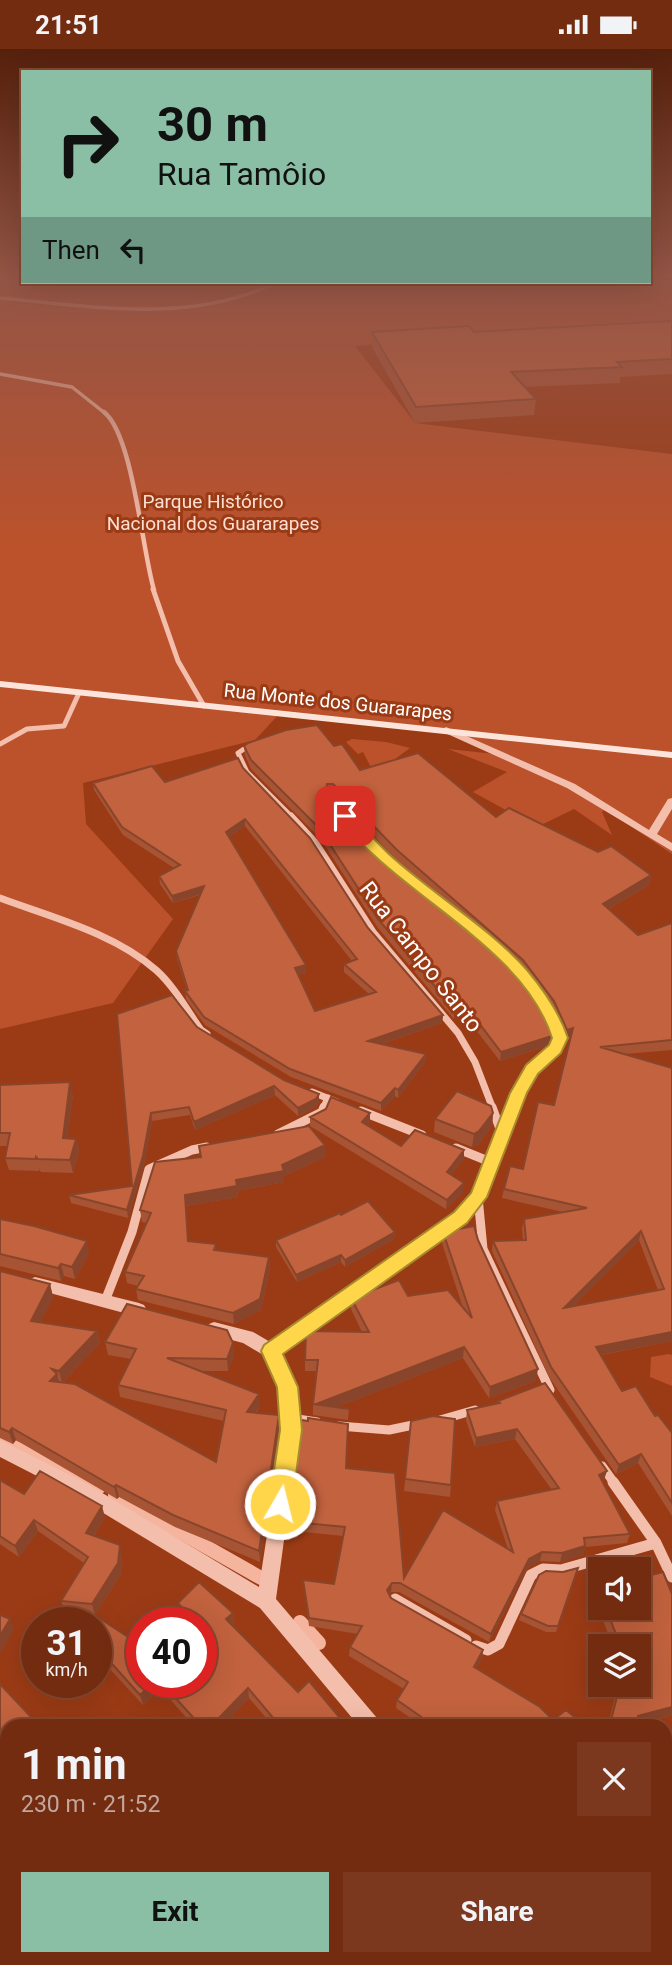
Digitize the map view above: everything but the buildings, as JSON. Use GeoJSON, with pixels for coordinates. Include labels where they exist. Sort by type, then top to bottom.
{"type":"FeatureCollection","features":[{"type":"Feature","properties":{"kind":"main road","name":"Rua Monte dos Guararapes"},"geometry":{"type":"LineString","coordinates":[[0,684],[672,755]]}},
{"type":"Feature","properties":{"kind":"street"},"geometry":{"type":"LineString","coordinates":[[0,374],[72,387],[114,420],[131,478],[150,577],[163,622],[178,661],[204,706]]}},
{"type":"Feature","properties":{"kind":"street"},"geometry":{"type":"LineString","coordinates":[[0,744],[27,729],[64,726],[79,693]]}},
{"type":"Feature","properties":{"kind":"street"},"geometry":{"type":"LineString","coordinates":[[446,730],[562,782],[672,848]]}},
{"type":"Feature","properties":{"kind":"street","name":"Rua Campo Santo"},"geometry":{"type":"LineString","coordinates":[[244,749],[238,753],[238,758],[248,774],[291,813],[310,835],[360,914],[429,994],[460,1036],[471,1054],[503,1138]]}},
{"type":"Feature","properties":{"kind":"street"},"geometry":{"type":"LineString","coordinates":[[652,834],[672,801]]}},
{"type":"Feature","properties":{"kind":"street"},"geometry":{"type":"LineString","coordinates":[[0,898],[85,932],[143,960],[159,973],[201,1030],[212,1037]]}},
{"type":"Feature","properties":{"kind":"street"},"geometry":{"type":"LineString","coordinates":[[271,1351],[460,1217],[478,1197],[519,1093],[532,1070],[556,1049],[560,1038],[555,1023],[523,975],[506,957],[465,925]]}},
{"type":"Feature","properties":{"kind":"street"},"geometry":{"type":"LineString","coordinates":[[298,1087],[341,1103]]}},
{"type":"Feature","properties":{"kind":"street"},"geometry":{"type":"LineString","coordinates":[[265,1137],[277,1135],[322,1112],[328,1098]]}},
{"type":"Feature","properties":{"kind":"street"},"geometry":{"type":"LineString","coordinates":[[353,1108],[429,1138]]}},
{"type":"Feature","properties":{"kind":"street"},"geometry":{"type":"LineString","coordinates":[[442,1143],[492,1163]]}},
{"type":"Feature","properties":{"kind":"street"},"geometry":{"type":"LineString","coordinates":[[105,1301],[132,1232],[149,1169],[192,1150],[216,1146]]}},
{"type":"Feature","properties":{"kind":"street"},"geometry":{"type":"LineString","coordinates":[[478,1197],[483,1249],[554,1396]]}},
{"type":"Feature","properties":{"kind":"street"},"geometry":{"type":"LineString","coordinates":[[24,1280],[156,1314]]}},
{"type":"Feature","properties":{"kind":"street"},"geometry":{"type":"LineString","coordinates":[[195,1324],[247,1337],[271,1351],[288,1387],[291,1430],[266,1602]]}},
{"type":"Feature","properties":{"kind":"street"},"geometry":{"type":"LineString","coordinates":[[535,1389],[546,1384]]}},
{"type":"Feature","properties":{"kind":"street"},"geometry":{"type":"LineString","coordinates":[[290,1418],[338,1426],[389,1430],[449,1418],[488,1406]]}},
{"type":"Feature","properties":{"kind":"street"},"geometry":{"type":"LineString","coordinates":[[0,1448],[78,1488],[266,1602],[365,1719]]}},
{"type":"Feature","properties":{"kind":"street"},"geometry":{"type":"LineString","coordinates":[[593,1453],[656,1543],[672,1577]]}},
{"type":"Feature","properties":{"kind":"street"},"geometry":{"type":"LineString","coordinates":[[395,1599],[486,1651],[493,1650],[499,1644],[531,1575],[543,1569],[562,1570],[656,1543]]}},
{"type":"Feature","properties":{"kind":"green space","name":"Parque Histórico Nacional dos Guararapes"},"geometry":{"type":"Polygon","coordinates":[[[0,364],[369,364],[415,423],[672,454],[672,854],[605,809],[602,812],[612,835],[574,809],[537,827],[473,792],[507,772],[448,749],[504,755],[446,730],[279,714],[255,740],[83,783],[86,824],[173,919],[113,1003],[0,1029],[0,364]]]}},
{"type":"Feature","properties":{"kind":"green space"},"geometry":{"type":"Polygon","coordinates":[[[352,739],[386,742],[410,748],[395,759],[404,765],[374,773],[363,752],[358,754],[346,742],[352,739]]]}},
{"type":"Feature","properties":{"kind":"green space"},"geometry":{"type":"Polygon","coordinates":[[[672,1355],[672,1386],[650,1377],[651,1357],[672,1355]]]}},
{"type":"Feature","properties":{"kind":"waterway"},"geometry":{"type":"LineString","coordinates":[[0,1438],[93,1484]]}},
{"type":"Feature","properties":{"kind":"waterway"},"geometry":{"type":"LineString","coordinates":[[90,1482],[99,1487]]}},
{"type":"Feature","properties":{"kind":"waterway"},"geometry":{"type":"LineString","coordinates":[[115,1495],[261,1578]]}},
{"type":"Feature","properties":{"kind":"waterway"},"geometry":{"type":"LineString","coordinates":[[300,1622],[319,1643]]}},
{"type":"Feature","properties":{"kind":"route"},"geometry":{"type":"LineString","coordinates":[[280,1504],[291,1430],[288,1387],[271,1351],[460,1217],[478,1197],[519,1093],[532,1070],[556,1049],[560,1038],[555,1023],[523,975],[506,957],[410,880],[361,836],[345,816]]}}]}
